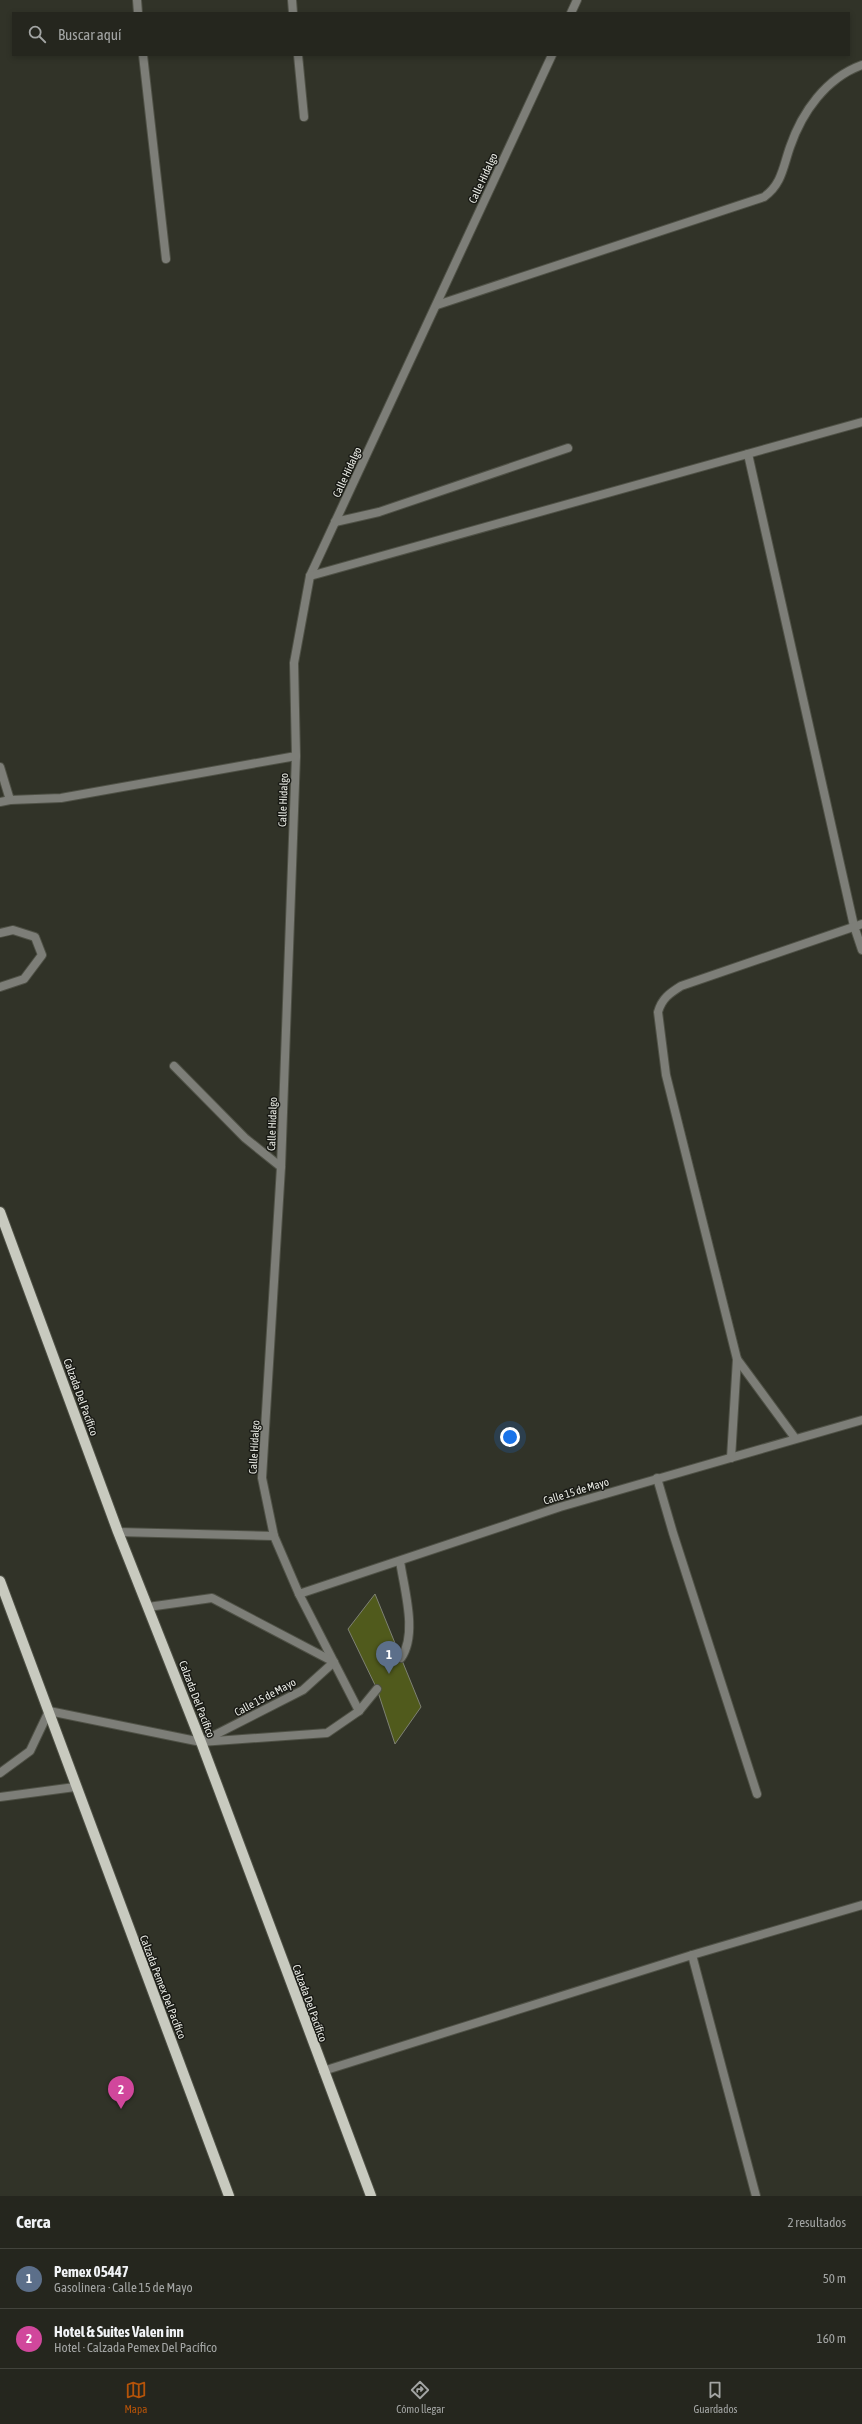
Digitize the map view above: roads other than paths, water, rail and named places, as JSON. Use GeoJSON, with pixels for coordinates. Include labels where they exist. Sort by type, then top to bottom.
{"type":"FeatureCollection","features":[{"type":"Feature","properties":{"kind":"main road","name":"Calzada Del Pacífico"},"geometry":{"type":"LineString","coordinates":[[0,1212],[118,1532],[201,1742],[371,2196]]}},
{"type":"Feature","properties":{"kind":"main road"},"geometry":{"type":"LineString","coordinates":[[0,1581],[49,1711],[75,1787]]}},
{"type":"Feature","properties":{"kind":"main road","name":"Calzada Pemex Del Pacífico"},"geometry":{"type":"LineString","coordinates":[[75,1787],[229,2196]]}},
{"type":"Feature","properties":{"kind":"street"},"geometry":{"type":"LineString","coordinates":[[137,0],[138,12]]}},
{"type":"Feature","properties":{"kind":"street"},"geometry":{"type":"LineString","coordinates":[[292,0],[293,12]]}},
{"type":"Feature","properties":{"kind":"street"},"geometry":{"type":"LineString","coordinates":[[571,12],[577,0]]}},
{"type":"Feature","properties":{"kind":"street"},"geometry":{"type":"LineString","coordinates":[[143,56],[166,259]]}},
{"type":"Feature","properties":{"kind":"street"},"geometry":{"type":"LineString","coordinates":[[298,56],[304,117]]}},
{"type":"Feature","properties":{"kind":"street","name":"Calle Hidalgo"},"geometry":{"type":"LineString","coordinates":[[359,1711],[299,1594],[274,1536],[262,1478],[281,1167],[296,756],[294,663],[310,576],[552,56]]}},
{"type":"Feature","properties":{"kind":"street"},"geometry":{"type":"LineString","coordinates":[[437,305],[764,197],[774,190],[780,180],[790,147],[801,120],[812,102],[828,86],[862,65]]}},
{"type":"Feature","properties":{"kind":"street"},"geometry":{"type":"LineString","coordinates":[[310,576],[862,422]]}},
{"type":"Feature","properties":{"kind":"street"},"geometry":{"type":"LineString","coordinates":[[335,522],[379,512],[568,448]]}},
{"type":"Feature","properties":{"kind":"street"},"geometry":{"type":"LineString","coordinates":[[748,454],[858,925],[862,950]]}},
{"type":"Feature","properties":{"kind":"street"},"geometry":{"type":"LineString","coordinates":[[0,802],[10,800],[61,798],[296,756]]}},
{"type":"Feature","properties":{"kind":"street"},"geometry":{"type":"LineString","coordinates":[[0,767],[10,800]]}},
{"type":"Feature","properties":{"kind":"street"},"geometry":{"type":"LineString","coordinates":[[731,1458],[737,1359],[666,1075],[658,1012],[660,1003],[666,995],[681,986],[858,925]]}},
{"type":"Feature","properties":{"kind":"street"},"geometry":{"type":"LineString","coordinates":[[0,933],[13,930],[35,937],[42,955],[24,979],[0,987]]}},
{"type":"Feature","properties":{"kind":"street"},"geometry":{"type":"LineString","coordinates":[[174,1066],[245,1138],[281,1167]]}},
{"type":"Feature","properties":{"kind":"street"},"geometry":{"type":"LineString","coordinates":[[737,1359],[795,1438]]}},
{"type":"Feature","properties":{"kind":"street","name":"Calle 15 de Mayo"},"geometry":{"type":"LineString","coordinates":[[299,1594],[483,1532],[657,1478],[862,1420]]}},
{"type":"Feature","properties":{"kind":"street"},"geometry":{"type":"LineString","coordinates":[[657,1478],[673,1533],[757,1794]]}},
{"type":"Feature","properties":{"kind":"street"},"geometry":{"type":"LineString","coordinates":[[118,1532],[274,1536]]}},
{"type":"Feature","properties":{"kind":"street"},"geometry":{"type":"LineString","coordinates":[[400,1561],[410,1633],[408,1645],[401,1658]]}},
{"type":"Feature","properties":{"kind":"street"},"geometry":{"type":"LineString","coordinates":[[148,1607],[212,1598],[334,1662]]}},
{"type":"Feature","properties":{"kind":"street","name":"Calle 15 de Mayo"},"geometry":{"type":"LineString","coordinates":[[201,1742],[303,1690],[334,1662]]}},
{"type":"Feature","properties":{"kind":"street"},"geometry":{"type":"LineString","coordinates":[[0,1773],[30,1751],[49,1711],[201,1742],[327,1733],[359,1711],[377,1689]]}},
{"type":"Feature","properties":{"kind":"street"},"geometry":{"type":"LineString","coordinates":[[0,1797],[75,1787]]}},
{"type":"Feature","properties":{"kind":"street"},"geometry":{"type":"LineString","coordinates":[[323,2071],[692,1955],[862,1905]]}},
{"type":"Feature","properties":{"kind":"street"},"geometry":{"type":"LineString","coordinates":[[692,1955],[756,2196]]}},
{"type":"Feature","properties":{"kind":"place","name":"Pemex 05447"},"geometry":{"type":"Point","coordinates":[389,1674]}},
{"type":"Feature","properties":{"kind":"place","name":"Hotel & Suites Valen inn"},"geometry":{"type":"Point","coordinates":[121,2109]}}]}
